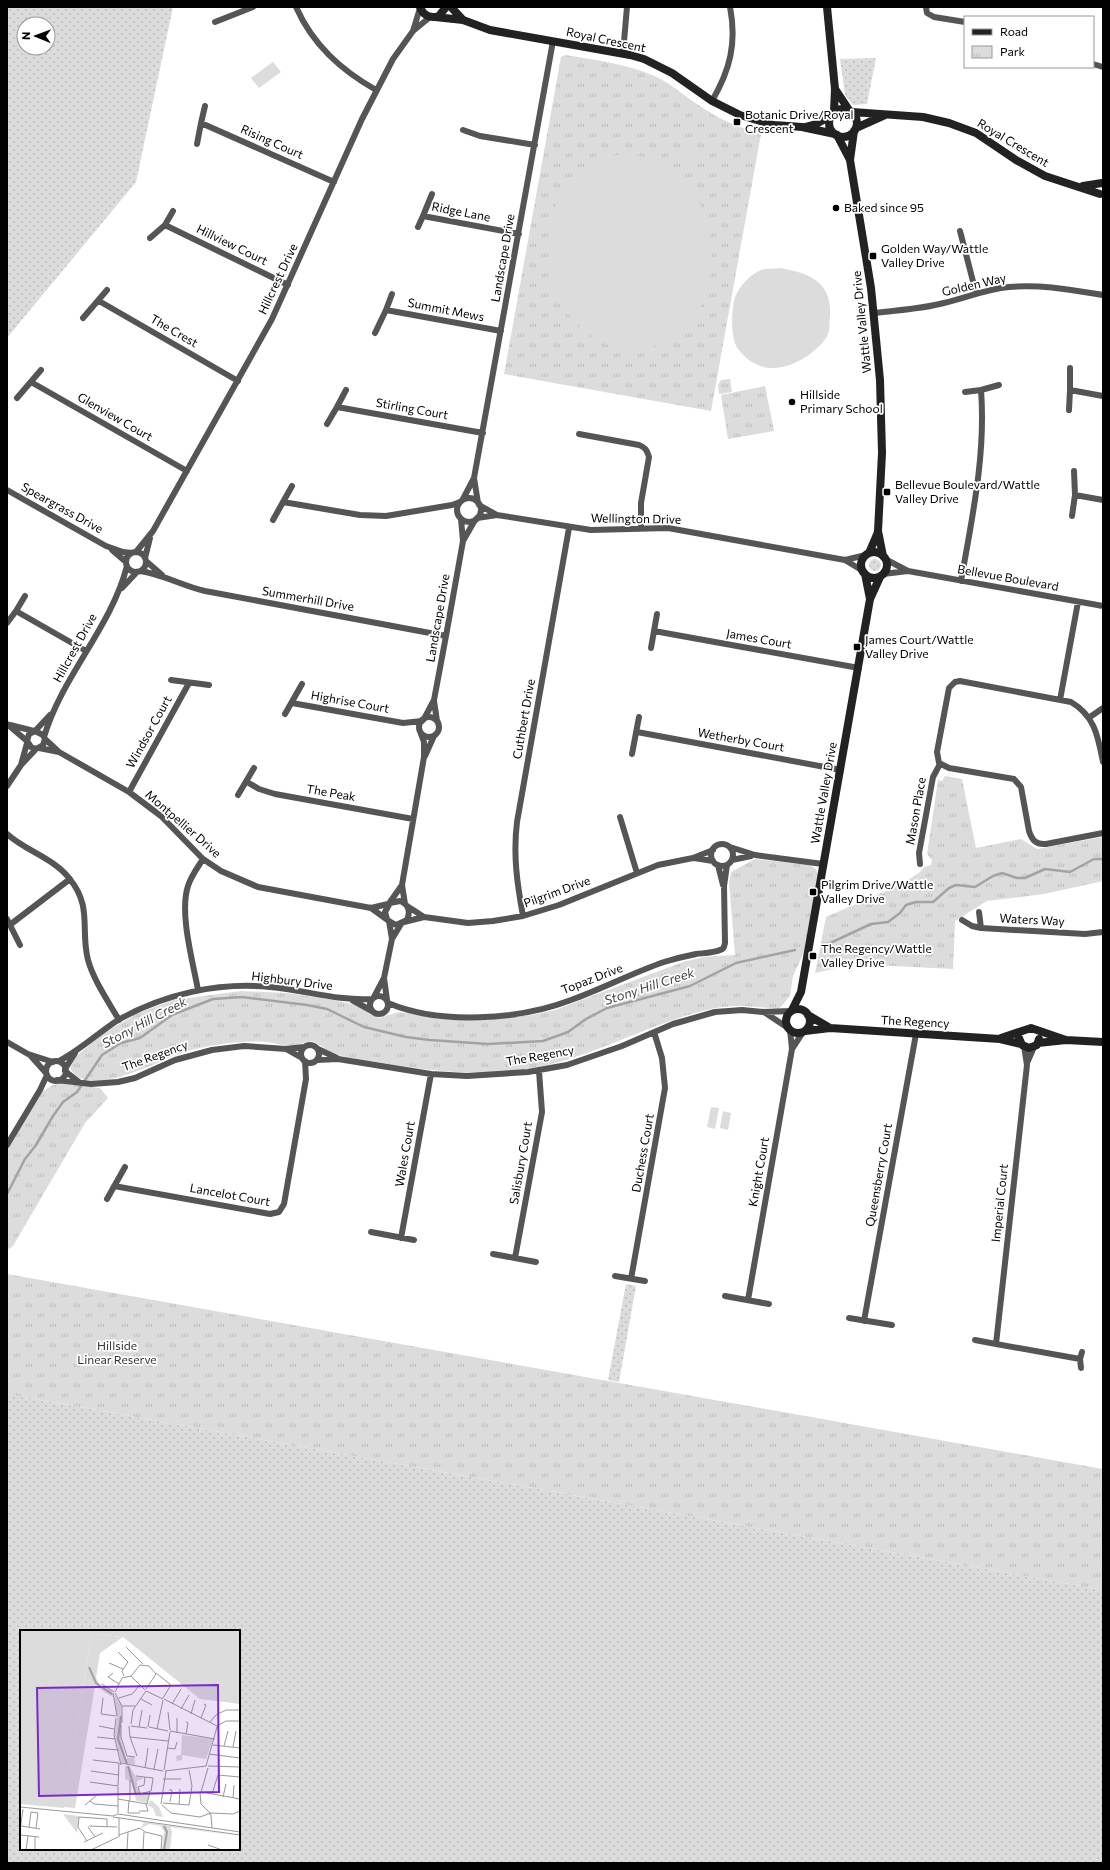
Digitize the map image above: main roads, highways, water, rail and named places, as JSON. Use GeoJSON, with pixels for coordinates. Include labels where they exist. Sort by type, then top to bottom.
{"type":"FeatureCollection","features":[{"type":"Feature","properties":{"kind":"waterway","name":"Stony Hill Creek"},"geometry":{"type":"LineString","coordinates":[[822,944],[828,944],[871,924],[888,922],[900,913],[906,905],[916,902],[933,902],[949,888],[956,885],[975,887],[993,876],[1002,873],[1017,878],[1025,878],[1045,869],[1070,872],[1094,859],[1103,859]]}},
{"type":"Feature","properties":{"kind":"waterway","name":"Stony Hill Creek"},"geometry":{"type":"LineString","coordinates":[[7,1194],[25,1159],[36,1145],[53,1116],[63,1102],[77,1092],[102,1055],[121,1043],[140,1038],[172,1015],[213,999],[242,997],[307,1005],[327,1009],[364,1027],[406,1037],[488,1044],[543,1041],[568,1032],[586,1019],[607,1008],[690,986],[736,963],[795,950]]}},
{"type":"Feature","properties":{"kind":"place","name":"Botanic Drive/Royal Crescent"},"geometry":{"type":"Point","coordinates":[737,122]}},
{"type":"Feature","properties":{"kind":"place","name":"Baked since 95"},"geometry":{"type":"Point","coordinates":[836,208]}},
{"type":"Feature","properties":{"kind":"place","name":"Golden Way/Wattle Valley Drive"},"geometry":{"type":"Point","coordinates":[873,256]}},
{"type":"Feature","properties":{"kind":"place","name":"Hillside Primary School"},"geometry":{"type":"Point","coordinates":[792,402]}},
{"type":"Feature","properties":{"kind":"place","name":"Bellevue Boulevard/Wattle Valley Drive"},"geometry":{"type":"Point","coordinates":[887,492]}},
{"type":"Feature","properties":{"kind":"place","name":"James Court/Wattle Valley Drive"},"geometry":{"type":"Point","coordinates":[857,647]}},
{"type":"Feature","properties":{"kind":"place","name":"Pilgrim Drive/Wattle Valley Drive"},"geometry":{"type":"Point","coordinates":[813,892]}},
{"type":"Feature","properties":{"kind":"place","name":"The Regency/Wattle Valley Drive"},"geometry":{"type":"Point","coordinates":[813,956]}},
{"type":"Feature","properties":{"kind":"park label","name":"Hillside Linear Reserve"},"geometry":{"type":"Point","coordinates":[117,1353]}}]}
